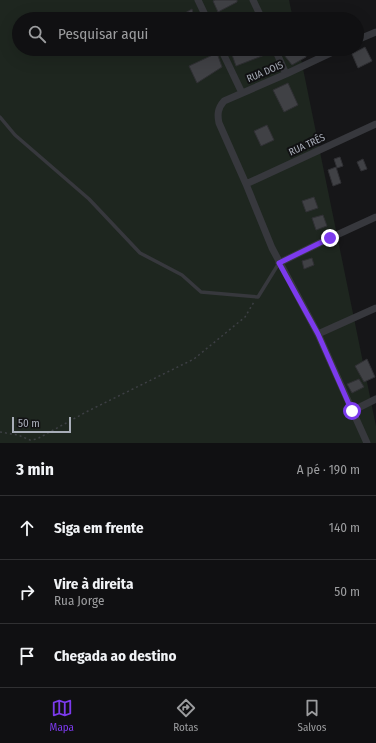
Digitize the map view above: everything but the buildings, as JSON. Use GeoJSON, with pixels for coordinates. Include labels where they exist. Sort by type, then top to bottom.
{"type":"FeatureCollection","features":[{"type":"Feature","properties":{"kind":"street"},"geometry":{"type":"LineString","coordinates":[[198,0],[204,12]]}},
{"type":"Feature","properties":{"kind":"street"},"geometry":{"type":"LineString","coordinates":[[253,0],[259,12]]}},
{"type":"Feature","properties":{"kind":"street"},"geometry":{"type":"LineString","coordinates":[[364,37],[376,32]]}},
{"type":"Feature","properties":{"kind":"street"},"geometry":{"type":"LineString","coordinates":[[224,56],[242,93]]}},
{"type":"Feature","properties":{"kind":"street"},"geometry":{"type":"LineString","coordinates":[[278,56],[286,74]]}},
{"type":"Feature","properties":{"kind":"street","name":"RUA DOIS"},"geometry":{"type":"LineString","coordinates":[[324,56],[224,101],[218,110],[217,116],[272,248],[318,334],[367,443]]}},
{"type":"Feature","properties":{"kind":"street","name":"RUA TRÊS"},"geometry":{"type":"LineString","coordinates":[[246,184],[376,124]]}},
{"type":"Feature","properties":{"kind":"street"},"geometry":{"type":"LineString","coordinates":[[279,263],[376,217]]}},
{"type":"Feature","properties":{"kind":"street"},"geometry":{"type":"LineString","coordinates":[[318,334],[376,308]]}},
{"type":"Feature","properties":{"kind":"street"},"geometry":{"type":"LineString","coordinates":[[352,411],[376,399]]}},
{"type":"Feature","properties":{"kind":"lane"},"geometry":{"type":"LineString","coordinates":[[0,117],[15,135],[89,199],[140,253],[182,275],[201,292],[258,297],[279,263]]}},
{"type":"Feature","properties":{"kind":"path"},"geometry":{"type":"LineString","coordinates":[[0,432],[18,435],[30,440],[37,439],[88,411],[194,359],[245,317],[258,297]]}},
{"type":"Feature","properties":{"kind":"shaded area"},"geometry":{"type":"Polygon","coordinates":[[[0,0],[289,0],[292,12],[12,12],[12,56],[300,56],[376,426],[376,443],[0,443],[0,0]]]}},
{"type":"Feature","properties":{"kind":"route"},"geometry":{"type":"LineString","coordinates":[[330,238],[279,263],[318,334],[352,411]]}}]}
